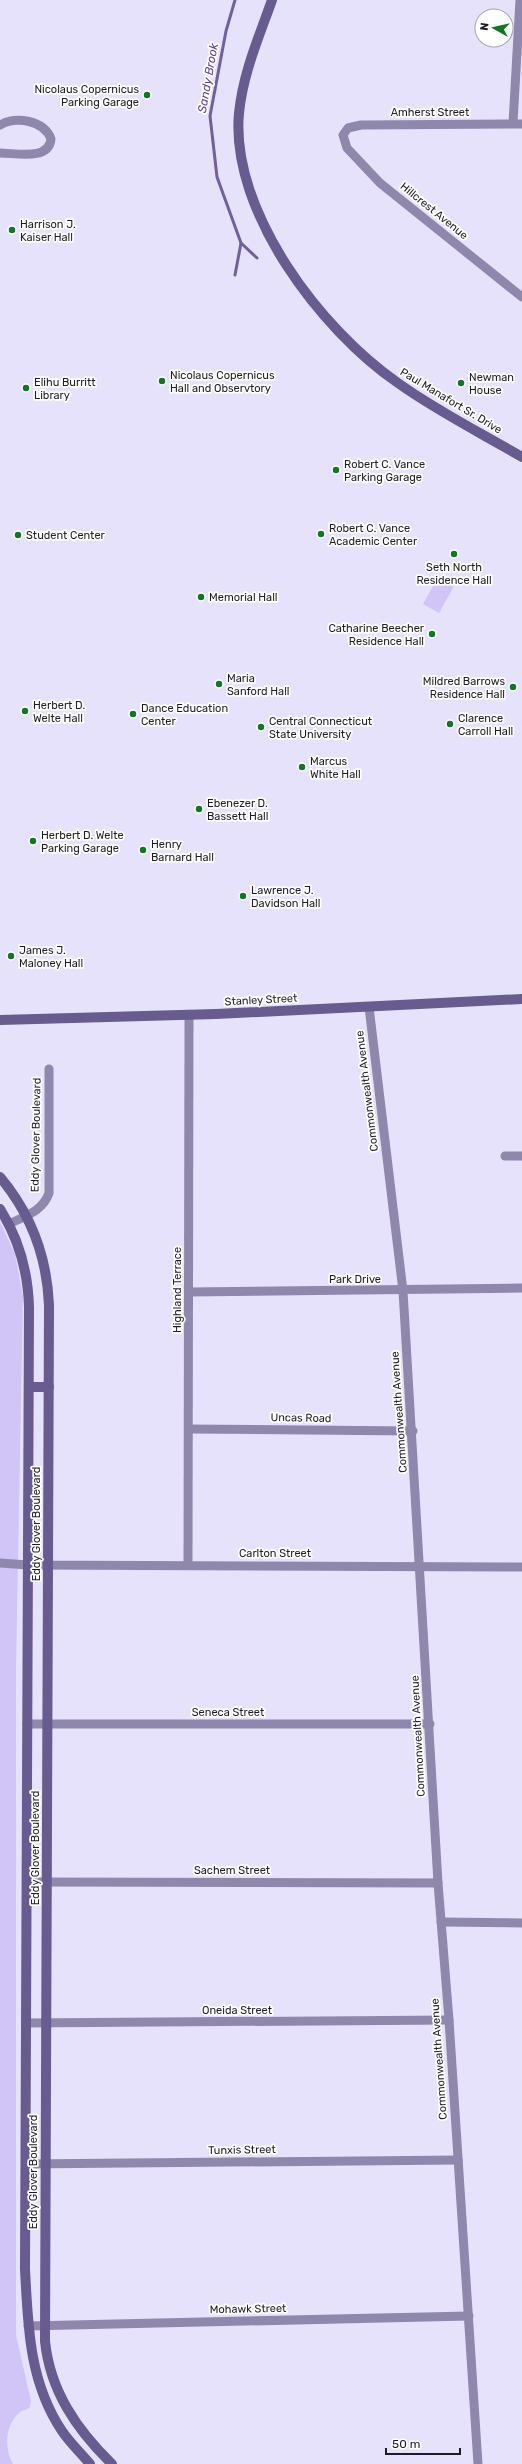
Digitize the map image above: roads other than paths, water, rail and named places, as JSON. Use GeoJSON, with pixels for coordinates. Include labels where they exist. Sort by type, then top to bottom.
{"type":"FeatureCollection","features":[{"type":"Feature","properties":{"kind":"street","name":"Paul Manafort Sr. Drive"},"geometry":{"type":"LineString","coordinates":[[272,0],[248,67],[239,114],[240,149],[251,195],[267,230],[286,265],[321,312],[371,363],[426,401],[522,457]]}},
{"type":"Feature","properties":{"kind":"street"},"geometry":{"type":"LineString","coordinates":[[518,124],[520,0]]}},
{"type":"Feature","properties":{"kind":"street"},"geometry":{"type":"LineString","coordinates":[[0,124],[19,120],[33,123],[46,130],[51,139],[49,148],[42,153],[0,153]]}},
{"type":"Feature","properties":{"kind":"street","name":"Amherst Street"},"geometry":{"type":"LineString","coordinates":[[343,134],[348,128],[361,125],[518,124]]}},
{"type":"Feature","properties":{"kind":"street","name":"Hillcrest Avenue"},"geometry":{"type":"LineString","coordinates":[[343,134],[347,148],[380,183],[522,298]]}},
{"type":"Feature","properties":{"kind":"street","name":"Stanley Street"},"geometry":{"type":"LineString","coordinates":[[0,1020],[190,1015],[522,999]]}},
{"type":"Feature","properties":{"kind":"street","name":"Commonwealth Avenue"},"geometry":{"type":"LineString","coordinates":[[369,1007],[403,1291],[413,1431],[438,1882],[449,2020],[478,2464]]}},
{"type":"Feature","properties":{"kind":"street","name":"Highland Terrace"},"geometry":{"type":"LineString","coordinates":[[188,1564],[190,1015]]}},
{"type":"Feature","properties":{"kind":"street","name":"Eddy Glover Boulevard"},"geometry":{"type":"LineString","coordinates":[[9,1224],[38,1209],[46,1202],[49,1193],[49,1069]]}},
{"type":"Feature","properties":{"kind":"street"},"geometry":{"type":"LineString","coordinates":[[505,1156],[522,1156]]}},
{"type":"Feature","properties":{"kind":"street","name":"Eddy Glover Boulevard"},"geometry":{"type":"LineString","coordinates":[[0,1177],[26,1215],[40,1249],[48,1283],[48,1724],[45,2164],[46,2351],[52,2374],[67,2409],[86,2439],[112,2464]]}},
{"type":"Feature","properties":{"kind":"street","name":"Eddy Glover Boulevard"},"geometry":{"type":"LineString","coordinates":[[0,1210],[9,1224],[20,1254],[28,1284],[28,1724],[25,2269],[28,2326],[31,2354],[37,2381],[62,2431],[90,2464]]}},
{"type":"Feature","properties":{"kind":"street","name":"Park Drive"},"geometry":{"type":"LineString","coordinates":[[189,1292],[403,1291],[522,1288]]}},
{"type":"Feature","properties":{"kind":"street"},"geometry":{"type":"LineString","coordinates":[[29,1387],[49,1387]]}},
{"type":"Feature","properties":{"kind":"street","name":"Uncas Road"},"geometry":{"type":"LineString","coordinates":[[189,1429],[413,1431]]}},
{"type":"Feature","properties":{"kind":"street","name":"Carlton Street"},"geometry":{"type":"LineString","coordinates":[[0,1563],[28,1565],[188,1564],[522,1567]]}},
{"type":"Feature","properties":{"kind":"street","name":"Seneca Street"},"geometry":{"type":"LineString","coordinates":[[28,1724],[430,1724]]}},
{"type":"Feature","properties":{"kind":"street","name":"Sachem Street"},"geometry":{"type":"LineString","coordinates":[[27,1882],[438,1882]]}},
{"type":"Feature","properties":{"kind":"street"},"geometry":{"type":"LineString","coordinates":[[441,1922],[522,1922]]}},
{"type":"Feature","properties":{"kind":"street","name":"Oneida Street"},"geometry":{"type":"LineString","coordinates":[[26,2023],[449,2020]]}},
{"type":"Feature","properties":{"kind":"street","name":"Tunxis Street"},"geometry":{"type":"LineString","coordinates":[[26,2164],[458,2160]]}},
{"type":"Feature","properties":{"kind":"street","name":"Mohawk Street"},"geometry":{"type":"LineString","coordinates":[[28,2326],[469,2316]]}},
{"type":"Feature","properties":{"kind":"waterway","name":"Sandy Brook"},"geometry":{"type":"LineString","coordinates":[[235,0],[226,31],[210,116],[217,177],[241,243],[235,275]]}},
{"type":"Feature","properties":{"kind":"waterway"},"geometry":{"type":"LineString","coordinates":[[241,243],[257,258]]}},
{"type":"Feature","properties":{"kind":"place","name":"Nicolaus Copernicus Parking Garage"},"geometry":{"type":"Point","coordinates":[147,95]}},
{"type":"Feature","properties":{"kind":"place","name":"Harrison J. Kaiser Hall"},"geometry":{"type":"Point","coordinates":[12,230]}},
{"type":"Feature","properties":{"kind":"place","name":"Nicolaus Copernicus Hall and Observtory"},"geometry":{"type":"Point","coordinates":[162,381]}},
{"type":"Feature","properties":{"kind":"place","name":"Newman House"},"geometry":{"type":"Point","coordinates":[461,383]}},
{"type":"Feature","properties":{"kind":"place","name":"Elihu Burritt Library"},"geometry":{"type":"Point","coordinates":[26,388]}},
{"type":"Feature","properties":{"kind":"place","name":"Robert C. Vance Parking Garage"},"geometry":{"type":"Point","coordinates":[336,470]}},
{"type":"Feature","properties":{"kind":"place","name":"Robert C. Vance Academic Center"},"geometry":{"type":"Point","coordinates":[321,534]}},
{"type":"Feature","properties":{"kind":"place","name":"Student Center"},"geometry":{"type":"Point","coordinates":[18,535]}},
{"type":"Feature","properties":{"kind":"place","name":"Seth North Residence Hall"},"geometry":{"type":"Point","coordinates":[454,554]}},
{"type":"Feature","properties":{"kind":"place","name":"Memorial Hall"},"geometry":{"type":"Point","coordinates":[201,597]}},
{"type":"Feature","properties":{"kind":"place","name":"Catharine Beecher Residence Hall"},"geometry":{"type":"Point","coordinates":[432,634]}},
{"type":"Feature","properties":{"kind":"place","name":"Maria Sanford Hall"},"geometry":{"type":"Point","coordinates":[219,684]}},
{"type":"Feature","properties":{"kind":"place","name":"Mildred Barrows Residence Hall"},"geometry":{"type":"Point","coordinates":[513,687]}},
{"type":"Feature","properties":{"kind":"place","name":"Herbert D. Welte Hall"},"geometry":{"type":"Point","coordinates":[25,711]}},
{"type":"Feature","properties":{"kind":"place","name":"Dance Education Center"},"geometry":{"type":"Point","coordinates":[133,714]}},
{"type":"Feature","properties":{"kind":"place","name":"Clarence Carroll Hall"},"geometry":{"type":"Point","coordinates":[450,724]}},
{"type":"Feature","properties":{"kind":"place","name":"Central Connecticut State University"},"geometry":{"type":"Point","coordinates":[261,727]}},
{"type":"Feature","properties":{"kind":"place","name":"Marcus White Hall"},"geometry":{"type":"Point","coordinates":[302,767]}},
{"type":"Feature","properties":{"kind":"place","name":"Ebenezer D. Bassett Hall"},"geometry":{"type":"Point","coordinates":[199,809]}},
{"type":"Feature","properties":{"kind":"place","name":"Herbert D. Welte Parking Garage"},"geometry":{"type":"Point","coordinates":[33,841]}},
{"type":"Feature","properties":{"kind":"place","name":"Henry Barnard Hall"},"geometry":{"type":"Point","coordinates":[143,850]}},
{"type":"Feature","properties":{"kind":"place","name":"Lawrence J. Davidson Hall"},"geometry":{"type":"Point","coordinates":[243,896]}},
{"type":"Feature","properties":{"kind":"place","name":"James J. Maloney Hall"},"geometry":{"type":"Point","coordinates":[11,956]}}]}
